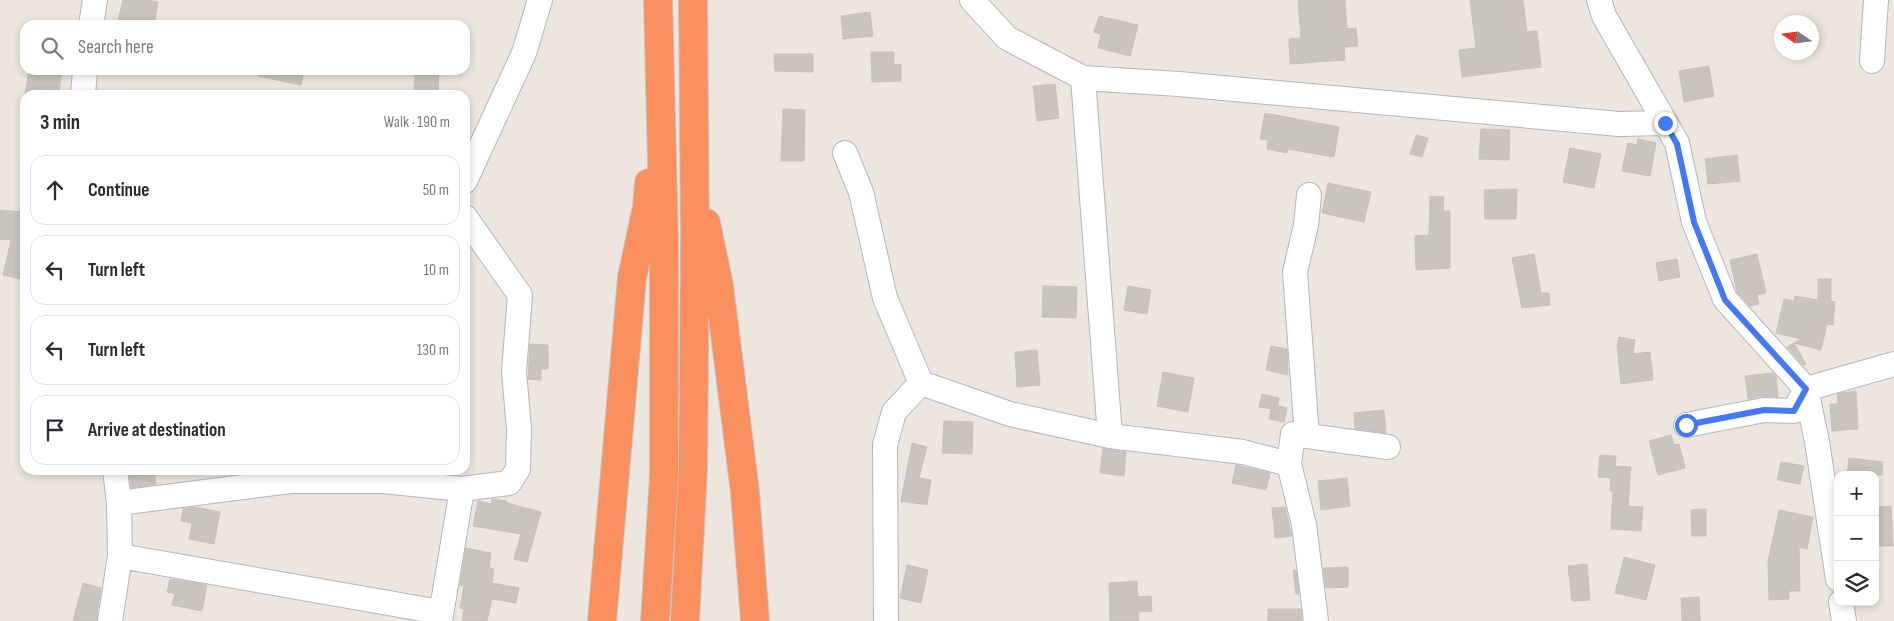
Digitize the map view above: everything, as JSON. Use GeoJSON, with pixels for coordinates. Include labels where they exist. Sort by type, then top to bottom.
{"type":"FeatureCollection","features":[{"type":"Feature","properties":{"kind":"highway"},"geometry":{"type":"LineString","coordinates":[[655,621],[664,476],[664,240],[658,0]]}},
{"type":"Feature","properties":{"kind":"highway"},"geometry":{"type":"LineString","coordinates":[[685,621],[693,469],[695,236],[693,0]]}},
{"type":"Feature","properties":{"kind":"highway"},"geometry":{"type":"LineString","coordinates":[[694,73],[707,230],[722,306],[745,492],[755,621]]}},
{"type":"Feature","properties":{"kind":"highway"},"geometry":{"type":"LineString","coordinates":[[602,621],[632,278],[647,207],[660,79]]}},
{"type":"Feature","properties":{"kind":"street"},"geometry":{"type":"LineString","coordinates":[[92,20],[94,0]]}},
{"type":"Feature","properties":{"kind":"street"},"geometry":{"type":"LineString","coordinates":[[470,170],[524,53],[540,0]]}},
{"type":"Feature","properties":{"kind":"street"},"geometry":{"type":"LineString","coordinates":[[972,0],[1007,38],[1083,78],[1179,84],[1619,124],[1665,123]]}},
{"type":"Feature","properties":{"kind":"street"},"geometry":{"type":"LineString","coordinates":[[1599,0],[1604,16],[1677,144],[1694,222],[1725,300],[1806,389],[1817,442],[1835,561]]}},
{"type":"Feature","properties":{"kind":"street"},"geometry":{"type":"LineString","coordinates":[[1872,61],[1876,0]]}},
{"type":"Feature","properties":{"kind":"street"},"geometry":{"type":"LineString","coordinates":[[83,90],[85,75]]}},
{"type":"Feature","properties":{"kind":"street"},"geometry":{"type":"LineString","coordinates":[[1083,78],[1110,436]]}},
{"type":"Feature","properties":{"kind":"street"},"geometry":{"type":"LineString","coordinates":[[845,153],[861,192],[885,298],[921,383],[1010,414],[1110,436],[1243,452],[1289,464]]}},
{"type":"Feature","properties":{"kind":"street"},"geometry":{"type":"LineString","coordinates":[[1307,436],[1295,272],[1306,225],[1309,195]]}},
{"type":"Feature","properties":{"kind":"street"},"geometry":{"type":"LineString","coordinates":[[119,503],[290,481],[383,480],[462,489],[510,483],[518,469],[519,429],[514,372],[520,295],[470,224]]}},
{"type":"Feature","properties":{"kind":"street"},"geometry":{"type":"LineString","coordinates":[[1686,425],[1764,410],[1794,411],[1806,389],[1894,364]]}},
{"type":"Feature","properties":{"kind":"street"},"geometry":{"type":"LineString","coordinates":[[886,621],[885,445],[894,412],[921,383]]}},
{"type":"Feature","properties":{"kind":"street"},"geometry":{"type":"LineString","coordinates":[[1316,621],[1304,525],[1289,464],[1294,434],[1388,447]]}},
{"type":"Feature","properties":{"kind":"street"},"geometry":{"type":"LineString","coordinates":[[110,621],[120,556],[119,503],[116,475]]}},
{"type":"Feature","properties":{"kind":"street"},"geometry":{"type":"LineString","coordinates":[[120,556],[440,617],[462,489]]}},
{"type":"Feature","properties":{"kind":"street"},"geometry":{"type":"LineString","coordinates":[[1842,606],[1844,621]]}},
{"type":"Feature","properties":{"kind":"building"},"geometry":{"type":"Polygon","coordinates":[[[123,0],[158,2],[155,20],[118,20],[123,0]]]}},
{"type":"Feature","properties":{"kind":"building"},"geometry":{"type":"Polygon","coordinates":[[[1298,0],[1345,0],[1347,29],[1356,28],[1358,46],[1344,47],[1345,60],[1290,64],[1289,39],[1301,38],[1298,0]]]}},
{"type":"Feature","properties":{"kind":"building"},"geometry":{"type":"Polygon","coordinates":[[[1470,0],[1523,0],[1527,32],[1537,31],[1541,67],[1462,77],[1459,50],[1476,48],[1470,0]]]}},
{"type":"Feature","properties":{"kind":"building"},"geometry":{"type":"Polygon","coordinates":[[[870,12],[873,36],[843,39],[841,16],[870,12]]]}},
{"type":"Feature","properties":{"kind":"building"},"geometry":{"type":"Polygon","coordinates":[[[1099,16],[1138,25],[1130,56],[1098,48],[1101,34],[1094,32],[1099,16]]]}},
{"type":"Feature","properties":{"kind":"building"},"geometry":{"type":"Polygon","coordinates":[[[871,52],[894,52],[894,65],[901,64],[901,81],[872,82],[871,52]]]}},
{"type":"Feature","properties":{"kind":"building"},"geometry":{"type":"Polygon","coordinates":[[[774,54],[813,54],[813,72],[775,71],[774,54]]]}},
{"type":"Feature","properties":{"kind":"building"},"geometry":{"type":"Polygon","coordinates":[[[1709,66],[1714,96],[1684,102],[1679,71],[1709,66]]]}},
{"type":"Feature","properties":{"kind":"building"},"geometry":{"type":"Polygon","coordinates":[[[28,75],[61,75],[59,90],[26,90],[28,75]]]}},
{"type":"Feature","properties":{"kind":"building"},"geometry":{"type":"Polygon","coordinates":[[[258,75],[303,75],[301,85],[258,75]]]}},
{"type":"Feature","properties":{"kind":"building"},"geometry":{"type":"Polygon","coordinates":[[[415,75],[439,75],[438,90],[414,90],[415,75]]]}},
{"type":"Feature","properties":{"kind":"building"},"geometry":{"type":"Polygon","coordinates":[[[1055,84],[1059,118],[1037,121],[1033,86],[1055,84]]]}},
{"type":"Feature","properties":{"kind":"building"},"geometry":{"type":"Polygon","coordinates":[[[783,109],[805,110],[804,161],[781,161],[783,109]]]}},
{"type":"Feature","properties":{"kind":"building"},"geometry":{"type":"Polygon","coordinates":[[[1265,113],[1339,127],[1334,157],[1288,149],[1287,153],[1267,149],[1268,140],[1260,139],[1265,113]]]}},
{"type":"Feature","properties":{"kind":"building"},"geometry":{"type":"Polygon","coordinates":[[[1481,129],[1510,130],[1509,160],[1479,159],[1481,129]]]}},
{"type":"Feature","properties":{"kind":"building"},"geometry":{"type":"Polygon","coordinates":[[[1416,135],[1428,138],[1422,157],[1410,154],[1416,135]]]}},
{"type":"Feature","properties":{"kind":"building"},"geometry":{"type":"Polygon","coordinates":[[[1638,139],[1656,143],[1650,176],[1622,171],[1628,143],[1637,145],[1638,139]]]}},
{"type":"Feature","properties":{"kind":"building"},"geometry":{"type":"Polygon","coordinates":[[[1570,148],[1601,154],[1594,188],[1563,182],[1570,148]]]}},
{"type":"Feature","properties":{"kind":"building"},"geometry":{"type":"Polygon","coordinates":[[[1737,155],[1740,181],[1708,184],[1705,159],[1737,155]]]}},
{"type":"Feature","properties":{"kind":"building"},"geometry":{"type":"Polygon","coordinates":[[[1328,183],[1371,192],[1364,222],[1322,213],[1328,183]]]}},
{"type":"Feature","properties":{"kind":"building"},"geometry":{"type":"Polygon","coordinates":[[[1517,189],[1516,219],[1485,219],[1484,190],[1517,189]]]}},
{"type":"Feature","properties":{"kind":"building"},"geometry":{"type":"Polygon","coordinates":[[[1430,196],[1444,197],[1443,211],[1450,211],[1450,268],[1416,270],[1415,236],[1429,235],[1430,196]]]}},
{"type":"Feature","properties":{"kind":"building"},"geometry":{"type":"Polygon","coordinates":[[[0,210],[20,212],[20,279],[3,275],[11,240],[0,239],[0,210]]]}},
{"type":"Feature","properties":{"kind":"building"},"geometry":{"type":"Polygon","coordinates":[[[1534,254],[1541,293],[1549,293],[1550,305],[1522,308],[1512,258],[1534,254]]]}},
{"type":"Feature","properties":{"kind":"building"},"geometry":{"type":"Polygon","coordinates":[[[1757,254],[1766,293],[1757,295],[1759,304],[1750,306],[1737,292],[1730,260],[1757,254]]]}},
{"type":"Feature","properties":{"kind":"building"},"geometry":{"type":"Polygon","coordinates":[[[1677,259],[1680,277],[1659,281],[1656,263],[1677,259]]]}},
{"type":"Feature","properties":{"kind":"building"},"geometry":{"type":"Polygon","coordinates":[[[1818,279],[1831,279],[1831,301],[1835,302],[1833,325],[1827,324],[1821,350],[1794,343],[1801,339],[1776,333],[1784,299],[1794,301],[1795,296],[1818,300],[1818,279]]]}},
{"type":"Feature","properties":{"kind":"building"},"geometry":{"type":"Polygon","coordinates":[[[1043,286],[1077,287],[1076,318],[1042,317],[1043,286]]]}},
{"type":"Feature","properties":{"kind":"building"},"geometry":{"type":"Polygon","coordinates":[[[1128,286],[1151,290],[1147,314],[1124,310],[1128,286]]]}},
{"type":"Feature","properties":{"kind":"building"},"geometry":{"type":"Polygon","coordinates":[[[1619,337],[1635,340],[1633,354],[1650,352],[1653,380],[1621,384],[1617,345],[1619,337]]]}},
{"type":"Feature","properties":{"kind":"building"},"geometry":{"type":"Polygon","coordinates":[[[1794,343],[1806,364],[1803,365],[1787,347],[1794,343]]]}},
{"type":"Feature","properties":{"kind":"building"},"geometry":{"type":"Polygon","coordinates":[[[530,344],[548,345],[548,369],[541,369],[541,380],[528,379],[530,344]]]}},
{"type":"Feature","properties":{"kind":"building"},"geometry":{"type":"Polygon","coordinates":[[[1271,346],[1287,349],[1288,375],[1266,370],[1271,346]]]}},
{"type":"Feature","properties":{"kind":"building"},"geometry":{"type":"Polygon","coordinates":[[[1037,350],[1040,385],[1017,387],[1015,352],[1037,350]]]}},
{"type":"Feature","properties":{"kind":"building"},"geometry":{"type":"Polygon","coordinates":[[[1163,372],[1194,378],[1188,412],[1157,406],[1163,372]]]}},
{"type":"Feature","properties":{"kind":"building"},"geometry":{"type":"Polygon","coordinates":[[[1773,373],[1776,376],[1778,397],[1762,396],[1748,399],[1745,376],[1773,373]]]}},
{"type":"Feature","properties":{"kind":"building"},"geometry":{"type":"Polygon","coordinates":[[[1856,391],[1858,429],[1832,431],[1830,404],[1838,404],[1837,394],[1856,391]]]}},
{"type":"Feature","properties":{"kind":"building"},"geometry":{"type":"Polygon","coordinates":[[[1262,394],[1279,398],[1278,406],[1287,408],[1284,422],[1269,419],[1271,409],[1259,407],[1262,394]]]}},
{"type":"Feature","properties":{"kind":"building"},"geometry":{"type":"Polygon","coordinates":[[[1384,410],[1386,433],[1355,429],[1354,413],[1384,410]]]}},
{"type":"Feature","properties":{"kind":"building"},"geometry":{"type":"Polygon","coordinates":[[[944,421],[973,422],[972,454],[942,453],[944,421]]]}},
{"type":"Feature","properties":{"kind":"building"},"geometry":{"type":"Polygon","coordinates":[[[1671,435],[1674,445],[1679,444],[1685,468],[1658,475],[1649,441],[1671,435]]]}},
{"type":"Feature","properties":{"kind":"building"},"geometry":{"type":"Polygon","coordinates":[[[912,443],[927,447],[919,478],[931,480],[927,505],[901,501],[912,443]]]}},
{"type":"Feature","properties":{"kind":"building"},"geometry":{"type":"Polygon","coordinates":[[[1103,448],[1126,452],[1124,476],[1100,473],[1103,448]]]}},
{"type":"Feature","properties":{"kind":"building"},"geometry":{"type":"Polygon","coordinates":[[[1600,455],[1616,456],[1615,466],[1631,467],[1628,506],[1643,507],[1641,531],[1611,529],[1613,491],[1610,491],[1611,478],[1598,477],[1600,455]]]}},
{"type":"Feature","properties":{"kind":"building"},"geometry":{"type":"Polygon","coordinates":[[[1849,458],[1883,462],[1882,475],[1879,475],[1879,471],[1847,471],[1849,458]]]}},
{"type":"Feature","properties":{"kind":"building"},"geometry":{"type":"Polygon","coordinates":[[[1781,462],[1804,466],[1800,484],[1777,480],[1781,462]]]}},
{"type":"Feature","properties":{"kind":"building"},"geometry":{"type":"Polygon","coordinates":[[[1236,465],[1270,473],[1266,490],[1232,483],[1236,465]]]}},
{"type":"Feature","properties":{"kind":"building"},"geometry":{"type":"Polygon","coordinates":[[[129,475],[155,475],[156,484],[131,488],[129,475]]]}},
{"type":"Feature","properties":{"kind":"building"},"geometry":{"type":"Polygon","coordinates":[[[1347,478],[1350,506],[1321,510],[1318,481],[1347,478]]]}},
{"type":"Feature","properties":{"kind":"building"},"geometry":{"type":"Polygon","coordinates":[[[492,499],[507,501],[507,503],[541,512],[527,562],[514,559],[521,534],[473,526],[478,501],[491,504],[492,499]]]}},
{"type":"Feature","properties":{"kind":"building"},"geometry":{"type":"Polygon","coordinates":[[[1891,506],[1893,546],[1879,546],[1879,507],[1891,506]]]}},
{"type":"Feature","properties":{"kind":"building"},"geometry":{"type":"Polygon","coordinates":[[[195,507],[220,512],[214,544],[189,539],[192,523],[181,521],[183,509],[195,507]]]}},
{"type":"Feature","properties":{"kind":"building"},"geometry":{"type":"Polygon","coordinates":[[[1285,507],[1292,536],[1275,538],[1272,508],[1285,507]]]}},
{"type":"Feature","properties":{"kind":"building"},"geometry":{"type":"Polygon","coordinates":[[[1706,509],[1706,536],[1692,536],[1691,510],[1706,509]]]}},
{"type":"Feature","properties":{"kind":"building"},"geometry":{"type":"Polygon","coordinates":[[[1779,510],[1813,517],[1807,549],[1799,547],[1800,591],[1789,591],[1789,599],[1769,600],[1768,562],[1779,510]]]}},
{"type":"Feature","properties":{"kind":"building"},"geometry":{"type":"Polygon","coordinates":[[[466,548],[491,553],[489,568],[494,569],[492,583],[519,588],[516,603],[492,599],[487,621],[462,621],[464,609],[460,608],[464,586],[460,585],[466,548]]]}},
{"type":"Feature","properties":{"kind":"building"},"geometry":{"type":"Polygon","coordinates":[[[1624,557],[1655,565],[1646,600],[1615,593],[1624,557]]]}},
{"type":"Feature","properties":{"kind":"building"},"geometry":{"type":"Polygon","coordinates":[[[1587,564],[1590,600],[1572,601],[1568,566],[1587,564]]]}},
{"type":"Feature","properties":{"kind":"building"},"geometry":{"type":"Polygon","coordinates":[[[907,565],[928,570],[921,603],[900,598],[907,565]]]}},
{"type":"Feature","properties":{"kind":"building"},"geometry":{"type":"Polygon","coordinates":[[[1348,567],[1348,587],[1326,588],[1323,568],[1348,567]]]}},
{"type":"Feature","properties":{"kind":"building"},"geometry":{"type":"Polygon","coordinates":[[[1293,570],[1296,570],[1299,594],[1296,594],[1293,570]]]}},
{"type":"Feature","properties":{"kind":"building"},"geometry":{"type":"Polygon","coordinates":[[[170,579],[207,585],[202,611],[172,605],[175,594],[167,592],[170,579]]]}},
{"type":"Feature","properties":{"kind":"building"},"geometry":{"type":"Polygon","coordinates":[[[1137,581],[1138,597],[1151,596],[1152,611],[1138,612],[1139,621],[1110,621],[1109,583],[1137,581]]]}},
{"type":"Feature","properties":{"kind":"building"},"geometry":{"type":"Polygon","coordinates":[[[83,583],[101,588],[96,621],[73,621],[83,583]]]}},
{"type":"Feature","properties":{"kind":"building"},"geometry":{"type":"Polygon","coordinates":[[[1699,597],[1700,621],[1682,621],[1681,598],[1699,597]]]}},
{"type":"Feature","properties":{"kind":"building"},"geometry":{"type":"Polygon","coordinates":[[[1268,609],[1301,609],[1302,621],[1268,621],[1268,609]]]}},
{"type":"Feature","properties":{"kind":"route"},"geometry":{"type":"LineString","coordinates":[[1665,123],[1677,144],[1694,222],[1725,300],[1806,389],[1794,411],[1764,410],[1686,425]]}}]}
